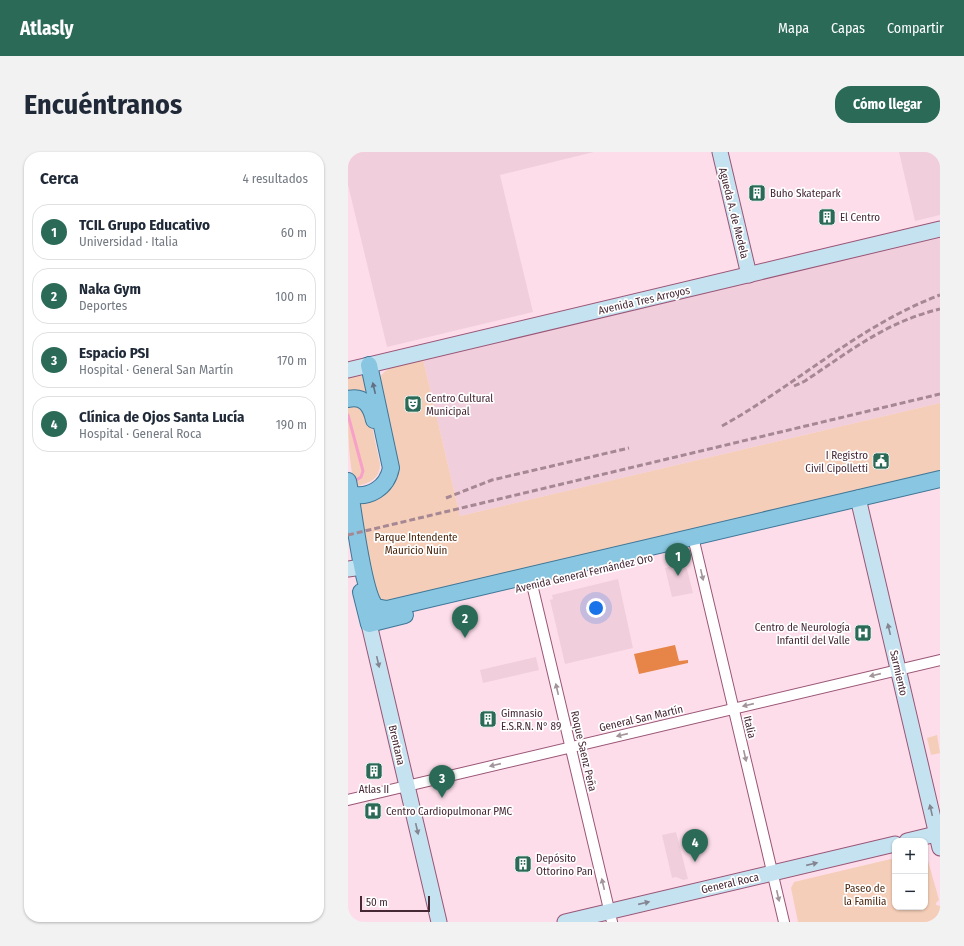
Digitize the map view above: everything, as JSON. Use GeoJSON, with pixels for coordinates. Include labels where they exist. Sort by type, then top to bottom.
{"type":"FeatureCollection","features":[{"type":"Feature","properties":{"kind":"main road","name":"Agueda A. de Medela"},"geometry":{"type":"LineString","coordinates":[[720,152],[749,275]]}},
{"type":"Feature","properties":{"kind":"main road","name":"Avenida Tres Arroyos"},"geometry":{"type":"LineString","coordinates":[[348,370],[940,229]]}},
{"type":"Feature","properties":{"kind":"main road"},"geometry":{"type":"LineString","coordinates":[[349,490],[364,496],[376,491],[386,481],[391,468],[369,365]]}},
{"type":"Feature","properties":{"kind":"main road"},"geometry":{"type":"LineString","coordinates":[[348,399],[360,399],[371,408],[384,465],[382,473],[376,480],[349,490]]}},
{"type":"Feature","properties":{"kind":"main road","name":"Avenida General Fernández Oro"},"geometry":{"type":"LineString","coordinates":[[859,503],[940,479]]}},
{"type":"Feature","properties":{"kind":"main road","name":"Avenida General Fernández Oro"},"geometry":{"type":"LineString","coordinates":[[368,622],[531,581],[859,503],[940,488]]}},
{"type":"Feature","properties":{"kind":"main road","name":"Avenida General Fernández Oro"},"geometry":{"type":"LineString","coordinates":[[349,490],[356,533],[369,592],[372,602],[376,607],[383,609],[394,609],[477,589],[531,581]]}},
{"type":"Feature","properties":{"kind":"main road","name":"Sarmiento"},"geometry":{"type":"LineString","coordinates":[[859,503],[939,839]]}},
{"type":"Feature","properties":{"kind":"main road","name":"Brentana"},"geometry":{"type":"LineString","coordinates":[[348,536],[352,568],[368,622],[439,922]]}},
{"type":"Feature","properties":{"kind":"main road"},"geometry":{"type":"LineString","coordinates":[[368,622],[457,598],[477,589]]}},
{"type":"Feature","properties":{"kind":"main road"},"geometry":{"type":"LineString","coordinates":[[928,840],[939,839]]}},
{"type":"Feature","properties":{"kind":"main road","name":"General Roca"},"geometry":{"type":"LineString","coordinates":[[565,922],[610,917],[772,873],[892,845]]}},
{"type":"Feature","properties":{"kind":"street","name":"Italia"},"geometry":{"type":"LineString","coordinates":[[694,542],[784,922]]}},
{"type":"Feature","properties":{"kind":"street","name":"Roque Saenz Peña"},"geometry":{"type":"LineString","coordinates":[[531,581],[610,917]]}},
{"type":"Feature","properties":{"kind":"street","name":"General San Martín"},"geometry":{"type":"LineString","coordinates":[[348,800],[940,660]]}},
{"type":"Feature","properties":{"kind":"shaded area"},"geometry":{"type":"Polygon","coordinates":[[[348,152],[594,152],[500,175],[533,312],[387,347],[348,185],[348,152]]]}},
{"type":"Feature","properties":{"kind":"shaded area"},"geometry":{"type":"Polygon","coordinates":[[[899,152],[940,152],[940,215],[915,221],[899,152]]]}},
{"type":"Feature","properties":{"kind":"shaded area"},"geometry":{"type":"Polygon","coordinates":[[[940,236],[940,403],[460,516],[423,359],[940,236]]]}},
{"type":"Feature","properties":{"kind":"shaded area"},"geometry":{"type":"Polygon","coordinates":[[[680,564],[687,569],[693,593],[672,597],[665,568],[680,564]]]}},
{"type":"Feature","properties":{"kind":"shaded area"},"geometry":{"type":"Polygon","coordinates":[[[618,579],[633,648],[565,664],[550,600],[553,599],[552,595],[618,579]]]}},
{"type":"Feature","properties":{"kind":"shaded area"},"geometry":{"type":"Polygon","coordinates":[[[675,645],[679,661],[688,660],[688,663],[639,674],[634,654],[675,645]]]}},
{"type":"Feature","properties":{"kind":"shaded area"},"geometry":{"type":"Polygon","coordinates":[[[536,657],[539,670],[483,683],[480,670],[536,657]]]}},
{"type":"Feature","properties":{"kind":"shaded area"},"geometry":{"type":"Polygon","coordinates":[[[676,832],[688,879],[683,880],[676,877],[672,878],[662,835],[676,832]]]}},
{"type":"Feature","properties":{"kind":"green space","name":"Parque Intendente Mauricio Nuin"},"geometry":{"type":"Polygon","coordinates":[[[423,359],[460,516],[940,403],[940,474],[387,604],[374,598],[358,503],[387,486],[379,379],[387,370],[398,364],[423,359]]]}},
{"type":"Feature","properties":{"kind":"green space"},"geometry":{"type":"Polygon","coordinates":[[[366,376],[376,409],[348,396],[348,378],[366,376]]]}},
{"type":"Feature","properties":{"kind":"green space"},"geometry":{"type":"Polygon","coordinates":[[[356,403],[370,417],[380,464],[380,469],[373,480],[357,486],[354,480],[350,460],[348,424],[348,405],[356,403]]]}},
{"type":"Feature","properties":{"kind":"green space"},"geometry":{"type":"Polygon","coordinates":[[[937,735],[940,753],[931,755],[927,738],[937,735]]]}},
{"type":"Feature","properties":{"kind":"green space","name":"Paseo de la Familia"},"geometry":{"type":"Polygon","coordinates":[[[892,859],[892,910],[928,910],[928,861],[939,900],[936,905],[940,906],[940,922],[798,922],[791,888],[794,882],[892,859]]]}},
{"type":"Feature","properties":{"kind":"waterway"},"geometry":{"type":"LineString","coordinates":[[348,415],[363,471],[361,477],[353,482]]}},
{"type":"Feature","properties":{"kind":"railway"},"geometry":{"type":"LineString","coordinates":[[722,426],[749,410],[829,356],[883,322],[940,295]]}},
{"type":"Feature","properties":{"kind":"railway"},"geometry":{"type":"LineString","coordinates":[[794,386],[805,381],[853,348],[885,330],[902,322],[940,309]]}},
{"type":"Feature","properties":{"kind":"railway"},"geometry":{"type":"LineString","coordinates":[[348,535],[940,394]]}},
{"type":"Feature","properties":{"kind":"railway"},"geometry":{"type":"LineString","coordinates":[[446,498],[492,480],[629,448]]}},
{"type":"Feature","properties":{"kind":"place","name":"Buho Skatepark"},"geometry":{"type":"Point","coordinates":[757,193]}},
{"type":"Feature","properties":{"kind":"place","name":"El Centro"},"geometry":{"type":"Point","coordinates":[827,217]}},
{"type":"Feature","properties":{"kind":"place","name":"Centro Cultural Municipal"},"geometry":{"type":"Point","coordinates":[413,404]}},
{"type":"Feature","properties":{"kind":"place","name":"I Registro Civil Cipolletti"},"geometry":{"type":"Point","coordinates":[881,461]}},
{"type":"Feature","properties":{"kind":"place","name":"TCIL Grupo Educativo"},"geometry":{"type":"Point","coordinates":[678,576]}},
{"type":"Feature","properties":{"kind":"place","name":"Centro de Neurología Infantil del Valle"},"geometry":{"type":"Point","coordinates":[863,633]}},
{"type":"Feature","properties":{"kind":"place","name":"Naka Gym"},"geometry":{"type":"Point","coordinates":[465,638]}},
{"type":"Feature","properties":{"kind":"place","name":"Gimnasio E.S.R.N. N° 89"},"geometry":{"type":"Point","coordinates":[488,719]}},
{"type":"Feature","properties":{"kind":"place","name":"Atlas II"},"geometry":{"type":"Point","coordinates":[374,771]}},
{"type":"Feature","properties":{"kind":"place","name":"Espacio PSI"},"geometry":{"type":"Point","coordinates":[442,798]}},
{"type":"Feature","properties":{"kind":"place","name":"Centro Cardiopulmonar PMC"},"geometry":{"type":"Point","coordinates":[373,811]}},
{"type":"Feature","properties":{"kind":"place","name":"Clínica de Ojos Santa Lucía"},"geometry":{"type":"Point","coordinates":[695,862]}},
{"type":"Feature","properties":{"kind":"place","name":"Depósito Ottorino Pan"},"geometry":{"type":"Point","coordinates":[523,864]}}]}
